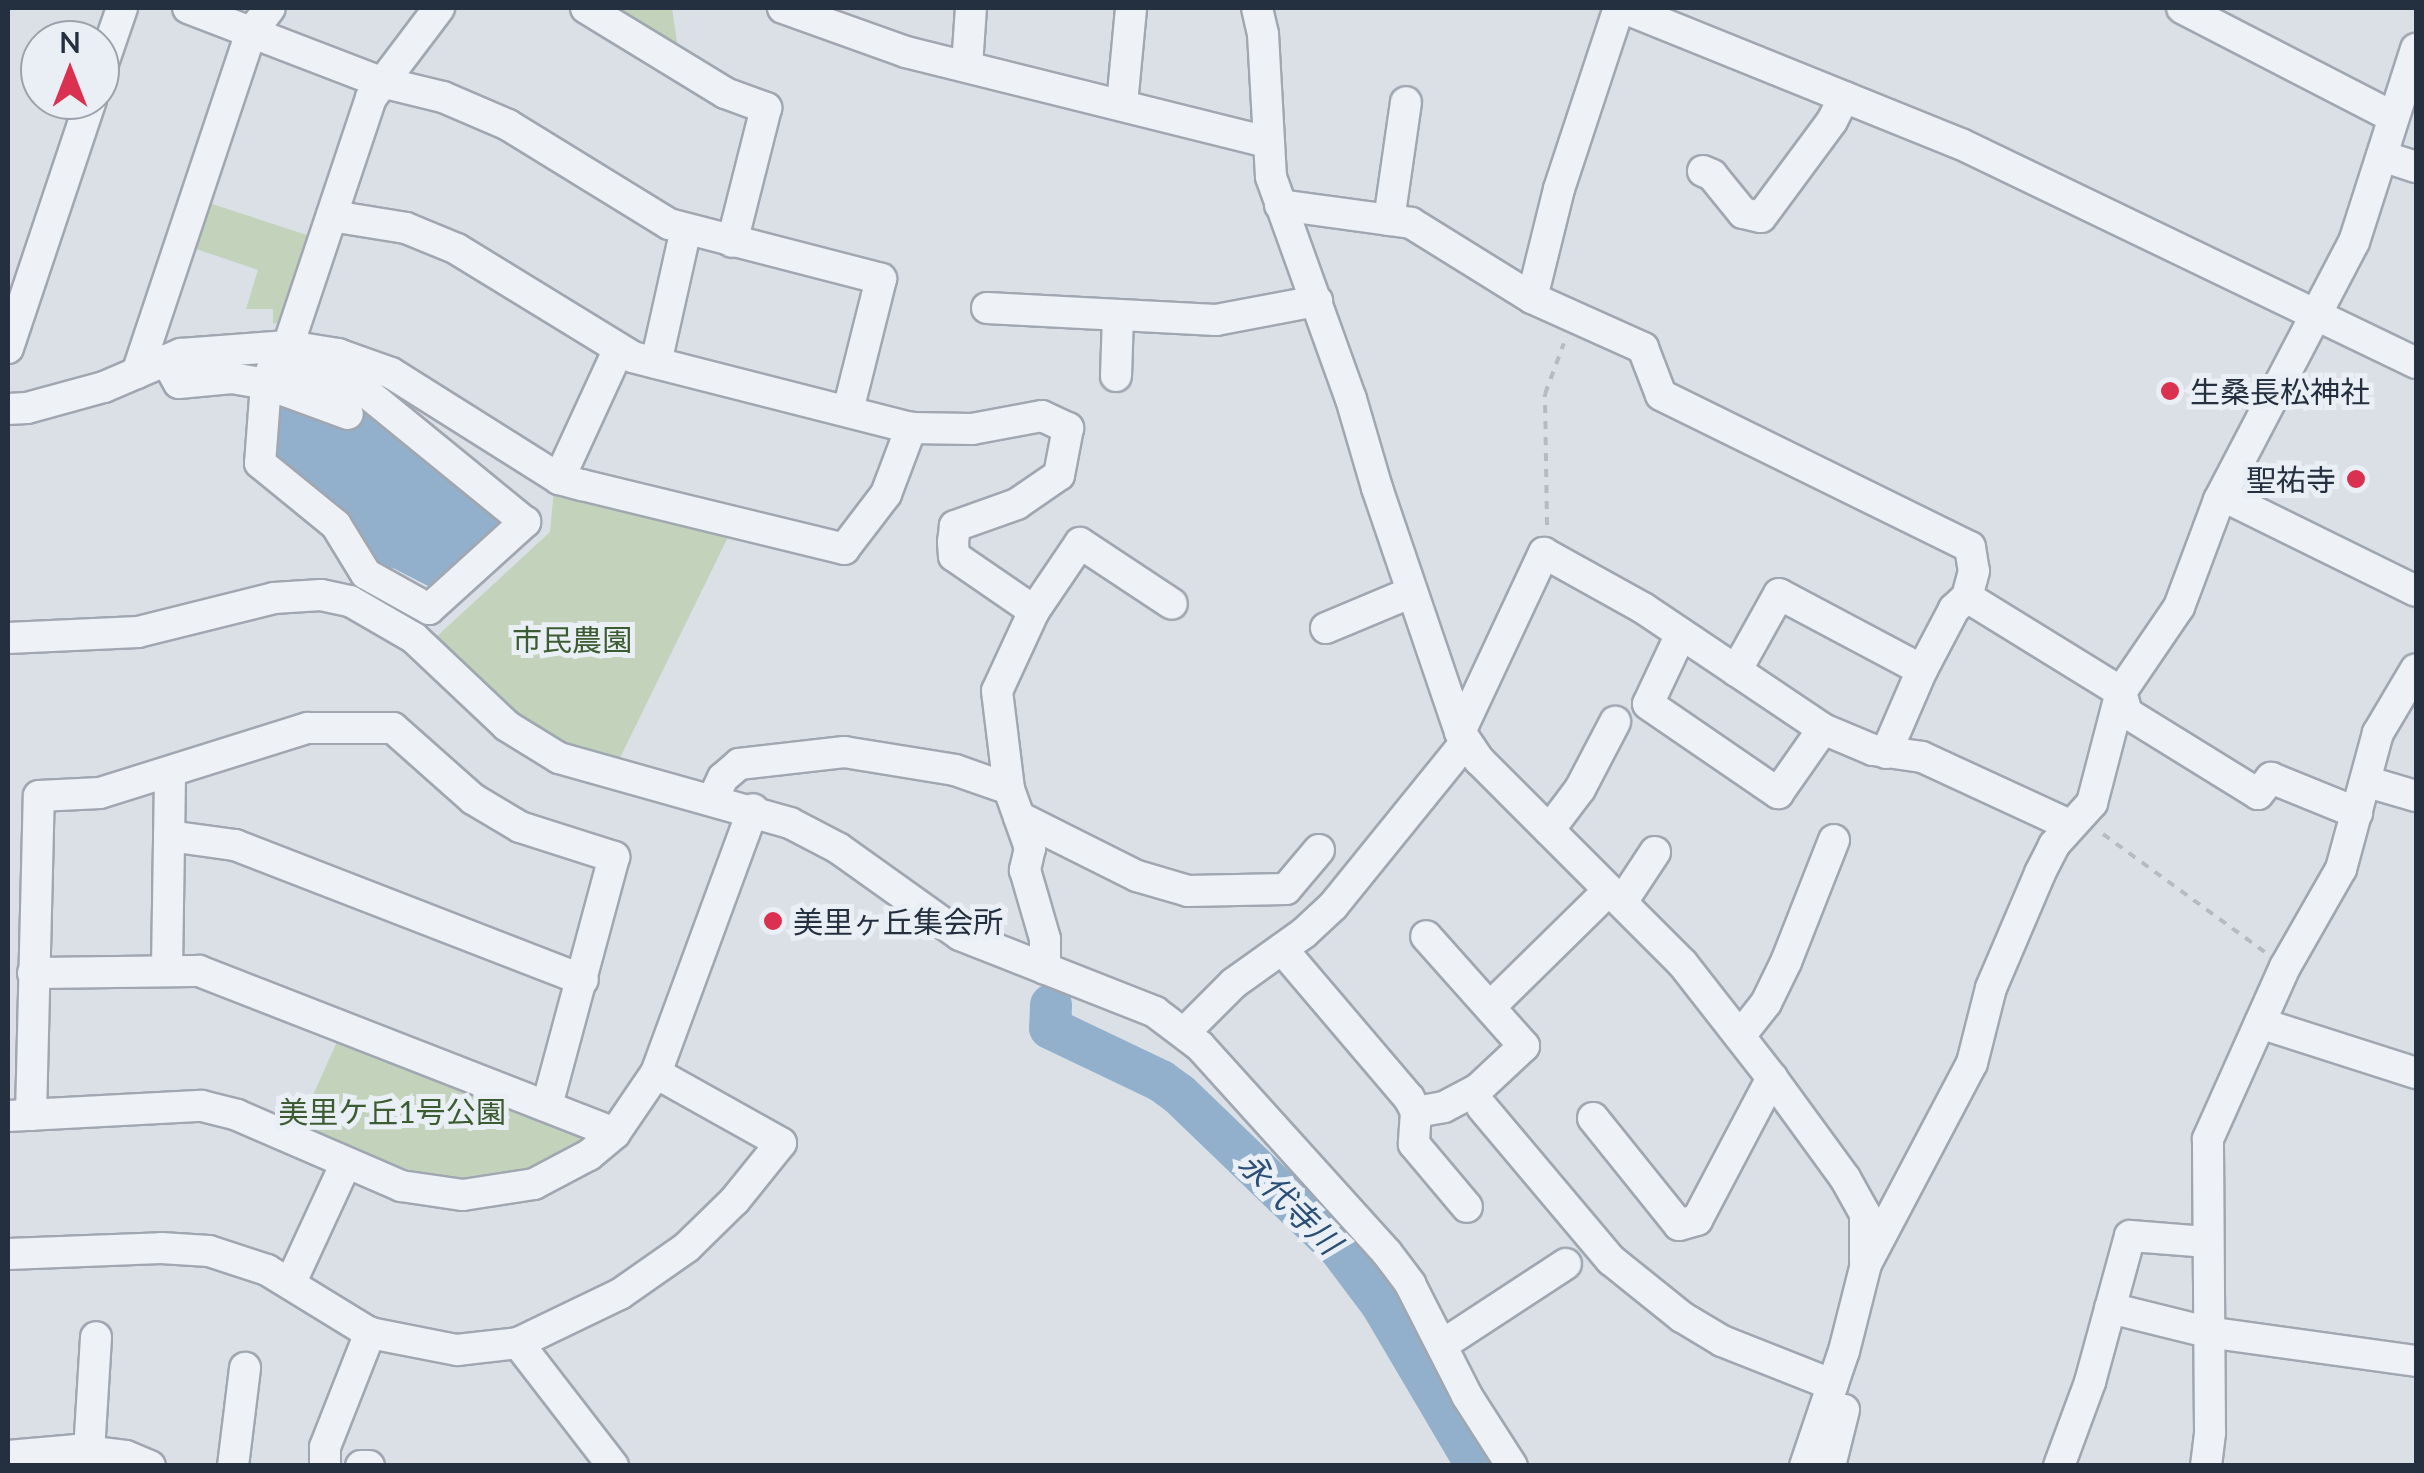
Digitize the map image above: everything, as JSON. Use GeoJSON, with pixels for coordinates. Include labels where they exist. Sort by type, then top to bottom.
{"type":"FeatureCollection","features":[{"type":"Feature","properties":{"kind":"street"},"geometry":{"type":"LineString","coordinates":[[188,8],[381,82],[443,97],[528,134],[657,217],[686,229],[881,279],[848,410]]}},
{"type":"Feature","properties":{"kind":"street"},"geometry":{"type":"LineString","coordinates":[[136,374],[251,32],[270,8]]}},
{"type":"Feature","properties":{"kind":"street"},"geometry":{"type":"LineString","coordinates":[[288,346],[372,98],[439,8]]}},
{"type":"Feature","properties":{"kind":"street"},"geometry":{"type":"LineString","coordinates":[[586,8],[725,93],[766,108],[732,242]]}},
{"type":"Feature","properties":{"kind":"street"},"geometry":{"type":"LineString","coordinates":[[782,8],[906,52],[1266,142]]}},
{"type":"Feature","properties":{"kind":"street"},"geometry":{"type":"LineString","coordinates":[[967,66],[971,8]]}},
{"type":"Feature","properties":{"kind":"street"},"geometry":{"type":"LineString","coordinates":[[1122,104],[1131,8]]}},
{"type":"Feature","properties":{"kind":"street"},"geometry":{"type":"LineString","coordinates":[[1257,8],[1263,34],[1266,142],[1280,205],[1463,737],[1683,964],[1740,1036],[1845,1178],[1864,1214],[1866,1264]]}},
{"type":"Feature","properties":{"kind":"street"},"geometry":{"type":"LineString","coordinates":[[1532,298],[1559,190],[1622,8],[1681,18],[1844,98],[2052,186],[2416,363]]}},
{"type":"Feature","properties":{"kind":"street"},"geometry":{"type":"LineString","coordinates":[[2182,8],[2393,116]]}},
{"type":"Feature","properties":{"kind":"street"},"geometry":{"type":"LineString","coordinates":[[1805,1466],[1834,1385],[1866,1264],[1972,1064],[2009,940],[2054,845],[2082,826],[2092,803],[2120,692],[2180,607],[2223,496],[2357,234],[2416,48]]}},
{"type":"Feature","properties":{"kind":"street"},"geometry":{"type":"LineString","coordinates":[[1703,171],[1712,175],[1743,213],[1761,217],[1832,121],[1844,98]]}},
{"type":"Feature","properties":{"kind":"street"},"geometry":{"type":"LineString","coordinates":[[1389,220],[1406,102]]}},
{"type":"Feature","properties":{"kind":"street"},"geometry":{"type":"LineString","coordinates":[[8,348],[83,120]]}},
{"type":"Feature","properties":{"kind":"street"},"geometry":{"type":"LineString","coordinates":[[2382,156],[2416,166]]}},
{"type":"Feature","properties":{"kind":"street"},"geometry":{"type":"LineString","coordinates":[[1280,205],[1411,223],[1532,298],[1643,348],[1661,395],[1970,546],[1974,571],[1968,597],[1954,609],[1892,731],[1886,753]]}},
{"type":"Feature","properties":{"kind":"street"},"geometry":{"type":"LineString","coordinates":[[332,216],[406,228],[457,249],[618,352],[656,364],[911,428],[972,429],[1042,416],[1068,428],[1059,475],[1017,504],[956,526],[954,556],[1034,611]]}},
{"type":"Feature","properties":{"kind":"street"},"geometry":{"type":"LineString","coordinates":[[656,364],[686,229]]}},
{"type":"Feature","properties":{"kind":"street"},"geometry":{"type":"LineString","coordinates":[[987,308],[1216,320],[1316,301]]}},
{"type":"Feature","properties":{"kind":"street"},"geometry":{"type":"LineString","coordinates":[[1116,376],[1118,316]]}},
{"type":"Feature","properties":{"kind":"street"},"geometry":{"type":"LineString","coordinates":[[8,409],[69,398],[166,360],[214,349],[288,346],[350,358],[407,380],[559,478],[844,549],[886,494],[911,428]]}},
{"type":"Feature","properties":{"kind":"street"},"geometry":{"type":"LineString","coordinates":[[559,478],[618,352]]}},
{"type":"Feature","properties":{"kind":"street"},"geometry":{"type":"LineString","coordinates":[[166,360],[179,383],[232,378],[266,384],[348,414]]}},
{"type":"Feature","properties":{"kind":"street"},"geometry":{"type":"LineString","coordinates":[[292,368],[368,394],[525,522],[429,609],[366,574],[336,525],[260,464],[266,384],[272,369],[292,368]]}},
{"type":"Feature","properties":{"kind":"street"},"geometry":{"type":"LineString","coordinates":[[2223,496],[2416,591]]}},
{"type":"Feature","properties":{"kind":"street"},"geometry":{"type":"LineString","coordinates":[[1044,970],[1045,939],[1025,870],[1030,848],[1014,803],[997,691],[1034,611],[1080,544],[1172,604]]}},
{"type":"Feature","properties":{"kind":"street"},"geometry":{"type":"LineString","coordinates":[[1184,1032],[1234,983],[1333,906],[1463,737],[1544,553],[1681,634],[1823,728],[1886,753],[1922,757],[2082,826]]}},
{"type":"Feature","properties":{"kind":"street"},"geometry":{"type":"LineString","coordinates":[[1326,628],[1412,592]]}},
{"type":"Feature","properties":{"kind":"street"},"geometry":{"type":"LineString","coordinates":[[1736,671],[1779,594],[1922,670]]}},
{"type":"Feature","properties":{"kind":"street"},"geometry":{"type":"LineString","coordinates":[[8,638],[121,634],[274,598],[335,596],[372,610],[414,638],[478,701],[540,748],[584,768],[753,809],[838,848],[960,935],[1136,1003],[1184,1032],[1387,1252],[1410,1284],[1467,1396],[1512,1466]]}},
{"type":"Feature","properties":{"kind":"street"},"geometry":{"type":"LineString","coordinates":[[1968,597],[2120,692],[2127,714],[2258,794],[2270,778],[2358,812]]}},
{"type":"Feature","properties":{"kind":"street"},"geometry":{"type":"LineString","coordinates":[[1681,634],[1648,704],[1778,793],[1823,728]]}},
{"type":"Feature","properties":{"kind":"street"},"geometry":{"type":"LineString","coordinates":[[2206,1466],[2208,1139],[2285,967],[2342,869],[2378,733],[2416,669]]}},
{"type":"Feature","properties":{"kind":"street"},"geometry":{"type":"LineString","coordinates":[[1549,830],[1580,789],[1615,722]]}},
{"type":"Feature","properties":{"kind":"street"},"geometry":{"type":"LineString","coordinates":[[548,1106],[614,857],[520,826],[474,799],[393,728],[308,728],[100,793],[39,796],[33,973],[19,1115],[202,1106],[238,1115],[401,1186],[437,1194],[488,1194],[556,1174],[615,1133],[656,1072],[753,809]]}},
{"type":"Feature","properties":{"kind":"street"},"geometry":{"type":"LineString","coordinates":[[713,799],[723,778],[738,764],[844,752],[955,770],[1137,876],[1188,891],[1286,889],[1319,850]]}},
{"type":"Feature","properties":{"kind":"street"},"geometry":{"type":"LineString","coordinates":[[167,968],[170,772]]}},
{"type":"Feature","properties":{"kind":"street"},"geometry":{"type":"LineString","coordinates":[[2368,782],[2416,796]]}},
{"type":"Feature","properties":{"kind":"street"},"geometry":{"type":"LineString","coordinates":[[169,836],[235,845],[583,980]]}},
{"type":"Feature","properties":{"kind":"street"},"geometry":{"type":"LineString","coordinates":[[1740,1036],[1766,1003],[1779,976],[1834,840]]}},
{"type":"Feature","properties":{"kind":"street"},"geometry":{"type":"LineString","coordinates":[[1491,1006],[1615,896],[1656,852]]}},
{"type":"Feature","properties":{"kind":"street"},"geometry":{"type":"LineString","coordinates":[[1416,1112],[1444,1107],[1478,1089],[1524,1046],[1426,936]]}},
{"type":"Feature","properties":{"kind":"street"},"geometry":{"type":"LineString","coordinates":[[1282,949],[1416,1112],[1414,1144],[1467,1207]]}},
{"type":"Feature","properties":{"kind":"street"},"geometry":{"type":"LineString","coordinates":[[33,973],[167,968],[222,978],[615,1133]]}},
{"type":"Feature","properties":{"kind":"street"},"geometry":{"type":"LineString","coordinates":[[2260,1023],[2416,1073]]}},
{"type":"Feature","properties":{"kind":"street"},"geometry":{"type":"LineString","coordinates":[[8,1254],[184,1248],[246,1261],[290,1282],[370,1334],[457,1350],[518,1344],[620,1294],[687,1248],[735,1200],[782,1143],[656,1072]]}},
{"type":"Feature","properties":{"kind":"street"},"geometry":{"type":"LineString","coordinates":[[1593,1118],[1679,1225],[1697,1220],[1772,1078]]}},
{"type":"Feature","properties":{"kind":"street"},"geometry":{"type":"LineString","coordinates":[[1482,1107],[1611,1260],[1682,1317],[1722,1341],[1834,1385]]}},
{"type":"Feature","properties":{"kind":"street"},"geometry":{"type":"LineString","coordinates":[[290,1282],[345,1164]]}},
{"type":"Feature","properties":{"kind":"street"},"geometry":{"type":"LineString","coordinates":[[2059,1466],[2090,1382],[2130,1236],[2206,1242]]}},
{"type":"Feature","properties":{"kind":"street"},"geometry":{"type":"LineString","coordinates":[[1442,1344],[1566,1264]]}},
{"type":"Feature","properties":{"kind":"street"},"geometry":{"type":"LineString","coordinates":[[2110,1308],[2207,1332],[2416,1361]]}},
{"type":"Feature","properties":{"kind":"street"},"geometry":{"type":"LineString","coordinates":[[326,1466],[325,1446],[370,1334]]}},
{"type":"Feature","properties":{"kind":"street"},"geometry":{"type":"LineString","coordinates":[[89,1452],[96,1338]]}},
{"type":"Feature","properties":{"kind":"street"},"geometry":{"type":"LineString","coordinates":[[518,1344],[613,1466]]}},
{"type":"Feature","properties":{"kind":"street"},"geometry":{"type":"LineString","coordinates":[[1830,1466],[1854,1370],[1844,1351]]}},
{"type":"Feature","properties":{"kind":"street"},"geometry":{"type":"LineString","coordinates":[[233,1466],[245,1368]]}},
{"type":"Feature","properties":{"kind":"street"},"geometry":{"type":"LineString","coordinates":[[22,1459],[89,1452],[140,1464]]}},
{"type":"Feature","properties":{"kind":"path"},"geometry":{"type":"LineString","coordinates":[[1544,553],[1541,540],[1549,503],[1545,394],[1574,315]]}},
{"type":"Feature","properties":{"kind":"path"},"geometry":{"type":"LineString","coordinates":[[2082,826],[2146,861],[2285,967]]}},
{"type":"Feature","properties":{"kind":"green space"},"geometry":{"type":"Polygon","coordinates":[[[606,8],[672,8],[678,49],[606,8]]]}},
{"type":"Feature","properties":{"kind":"green space"},"geometry":{"type":"Polygon","coordinates":[[[206,202],[313,237],[286,320],[273,324],[273,309],[246,309],[258,270],[190,247],[206,202]]]}},
{"type":"Feature","properties":{"kind":"green space","name":"市民農園"},"geometry":{"type":"Polygon","coordinates":[[[554,489],[730,533],[617,764],[547,738],[499,703],[434,639],[550,532],[554,489]]]}},
{"type":"Feature","properties":{"kind":"green space","name":"美里ケ丘1号公園"},"geometry":{"type":"Polygon","coordinates":[[[340,1035],[578,1128],[580,1141],[538,1165],[493,1176],[437,1178],[360,1154],[300,1124],[340,1035]]]}},
{"type":"Feature","properties":{"kind":"water"},"geometry":{"type":"Polygon","coordinates":[[[276,401],[357,406],[497,515],[498,525],[428,586],[393,568],[389,577],[271,461],[276,401]]]}},
{"type":"Feature","properties":{"kind":"waterway","name":"永代寺川"},"geometry":{"type":"LineString","coordinates":[[1051,1005],[1050,1028],[1161,1081],[1179,1094],[1340,1249],[1382,1305],[1477,1466]]}},
{"type":"Feature","properties":{"kind":"place","name":"生桑長松神社"},"geometry":{"type":"Point","coordinates":[2170,391]}},
{"type":"Feature","properties":{"kind":"place","name":"聖祐寺"},"geometry":{"type":"Point","coordinates":[2356,479]}},
{"type":"Feature","properties":{"kind":"place","name":"美里ヶ丘集会所"},"geometry":{"type":"Point","coordinates":[773,921]}}]}
